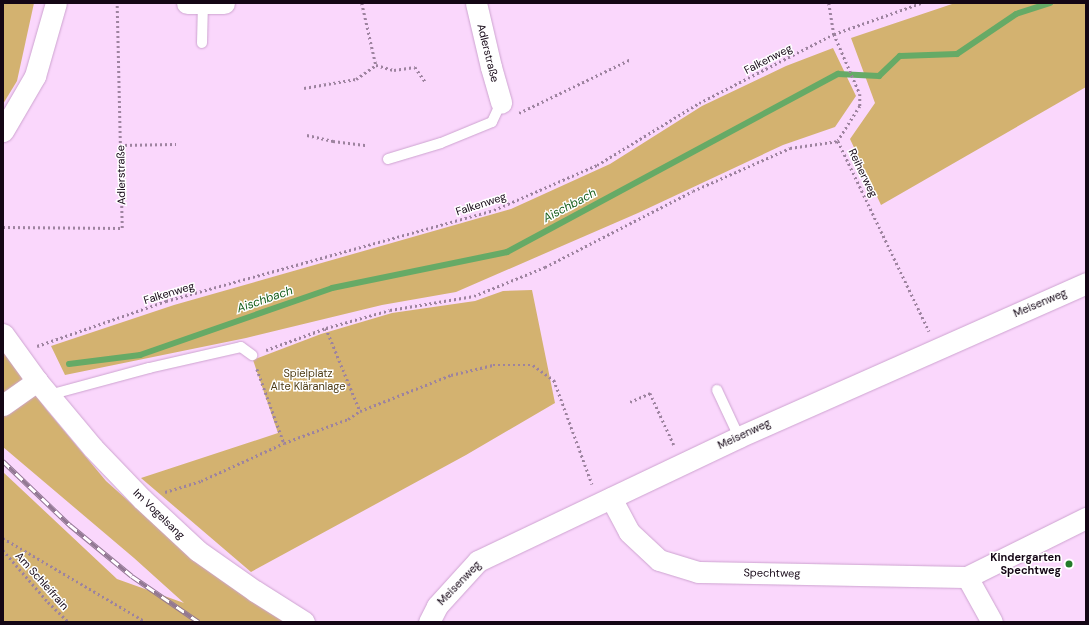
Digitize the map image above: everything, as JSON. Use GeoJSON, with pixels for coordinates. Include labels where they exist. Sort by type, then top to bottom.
{"type":"FeatureCollection","features":[{"type":"Feature","properties":{"kind":"street"},"geometry":{"type":"LineString","coordinates":[[3,131],[35,76],[56,3]]}},
{"type":"Feature","properties":{"kind":"street"},"geometry":{"type":"LineString","coordinates":[[188,3],[224,3]]}},
{"type":"Feature","properties":{"kind":"street","name":"Adlerstraße"},"geometry":{"type":"LineString","coordinates":[[476,3],[490,67],[501,103]]}},
{"type":"Feature","properties":{"kind":"street","name":"Meisenweg"},"geometry":{"type":"LineString","coordinates":[[429,622],[437,606],[478,561],[739,437],[1086,283]]}},
{"type":"Feature","properties":{"kind":"street","name":"Im Vogelsang"},"geometry":{"type":"LineString","coordinates":[[3,334],[43,388],[93,448],[142,499],[198,551],[304,622]]}},
{"type":"Feature","properties":{"kind":"street"},"geometry":{"type":"LineString","coordinates":[[3,405],[43,388]]}},
{"type":"Feature","properties":{"kind":"street","name":"Spechtweg"},"geometry":{"type":"LineString","coordinates":[[605,500],[629,532],[659,560],[698,572],[967,577],[1086,518]]}},
{"type":"Feature","properties":{"kind":"street"},"geometry":{"type":"LineString","coordinates":[[967,577],[992,622]]}},
{"type":"Feature","properties":{"kind":"lane"},"geometry":{"type":"LineString","coordinates":[[202,43],[203,3]]}},
{"type":"Feature","properties":{"kind":"lane"},"geometry":{"type":"LineString","coordinates":[[388,159],[441,143],[492,122],[501,103]]}},
{"type":"Feature","properties":{"kind":"lane"},"geometry":{"type":"LineString","coordinates":[[43,388],[149,368],[241,348],[252,355]]}},
{"type":"Feature","properties":{"kind":"lane"},"geometry":{"type":"LineString","coordinates":[[718,390],[739,437]]}},
{"type":"Feature","properties":{"kind":"path","name":"Adlerstraße"},"geometry":{"type":"LineString","coordinates":[[3,227],[122,228],[117,3]]}},
{"type":"Feature","properties":{"kind":"path"},"geometry":{"type":"LineString","coordinates":[[362,3],[376,65]]}},
{"type":"Feature","properties":{"kind":"path","name":"Reiherweg"},"geometry":{"type":"LineString","coordinates":[[828,3],[834,34],[860,94],[860,106],[838,141],[937,348]]}},
{"type":"Feature","properties":{"kind":"path","name":"Falkenweg"},"geometry":{"type":"LineString","coordinates":[[17,353],[166,301],[494,210],[597,165],[699,103],[834,34],[922,3]]}},
{"type":"Feature","properties":{"kind":"path"},"geometry":{"type":"LineString","coordinates":[[501,103],[516,114],[631,60]]}},
{"type":"Feature","properties":{"kind":"path"},"geometry":{"type":"LineString","coordinates":[[376,65],[394,70],[415,67],[426,83]]}},
{"type":"Feature","properties":{"kind":"path"},"geometry":{"type":"LineString","coordinates":[[304,88],[356,79],[376,65]]}},
{"type":"Feature","properties":{"kind":"path"},"geometry":{"type":"LineString","coordinates":[[307,135],[333,141],[367,145]]}},
{"type":"Feature","properties":{"kind":"path"},"geometry":{"type":"LineString","coordinates":[[284,443],[252,355],[326,328],[390,310],[474,296],[545,267],[625,224],[693,191],[790,148],[838,141]]}},
{"type":"Feature","properties":{"kind":"path"},"geometry":{"type":"LineString","coordinates":[[120,145],[176,144]]}},
{"type":"Feature","properties":{"kind":"path"},"geometry":{"type":"LineString","coordinates":[[326,328],[360,411]]}},
{"type":"Feature","properties":{"kind":"path"},"geometry":{"type":"LineString","coordinates":[[142,499],[201,480],[284,443],[348,419],[360,411],[451,374],[493,365],[532,365],[554,380],[605,500]]}},
{"type":"Feature","properties":{"kind":"path"},"geometry":{"type":"LineString","coordinates":[[630,402],[650,393],[683,463]]}},
{"type":"Feature","properties":{"kind":"path"},"geometry":{"type":"LineString","coordinates":[[3,538],[146,622]]}},
{"type":"Feature","properties":{"kind":"path","name":"Am Schleifrain"},"geometry":{"type":"LineString","coordinates":[[3,550],[48,602],[69,622]]}},
{"type":"Feature","properties":{"kind":"green space"},"geometry":{"type":"Polygon","coordinates":[[[3,3],[34,3],[17,81],[3,104],[3,3]]]}},
{"type":"Feature","properties":{"kind":"green space"},"geometry":{"type":"Polygon","coordinates":[[[955,3],[1086,3],[1086,87],[881,205],[850,139],[875,103],[851,38],[955,3]]]}},
{"type":"Feature","properties":{"kind":"green space"},"geometry":{"type":"Polygon","coordinates":[[[833,48],[856,96],[835,127],[783,145],[638,213],[456,292],[382,305],[246,338],[65,375],[51,346],[174,305],[511,209],[610,164],[702,106],[786,66],[833,48]]]}},
{"type":"Feature","properties":{"kind":"green space","name":"Spielplatz Alte Kläranlage"},"geometry":{"type":"Polygon","coordinates":[[[532,290],[555,403],[466,455],[251,572],[141,478],[278,433],[253,360],[321,334],[392,313],[475,301],[503,291],[532,290]]]}},
{"type":"Feature","properties":{"kind":"green space"},"geometry":{"type":"Polygon","coordinates":[[[3,351],[46,409],[106,481],[171,539],[221,580],[286,622],[3,622],[3,472],[117,579],[184,603],[134,558],[3,447],[3,351]]]}},
{"type":"Feature","properties":{"kind":"waterway","name":"Aischbach"},"geometry":{"type":"LineString","coordinates":[[69,364],[140,355],[332,288],[507,252],[838,74],[879,76],[900,56],[957,54],[1016,14],[1050,3]]}},
{"type":"Feature","properties":{"kind":"railway"},"geometry":{"type":"LineString","coordinates":[[3,461],[70,525],[132,576],[199,622]]}},
{"type":"Feature","properties":{"kind":"place","name":"Kindergarten Spechtweg"},"geometry":{"type":"Point","coordinates":[1069,564]}}]}
